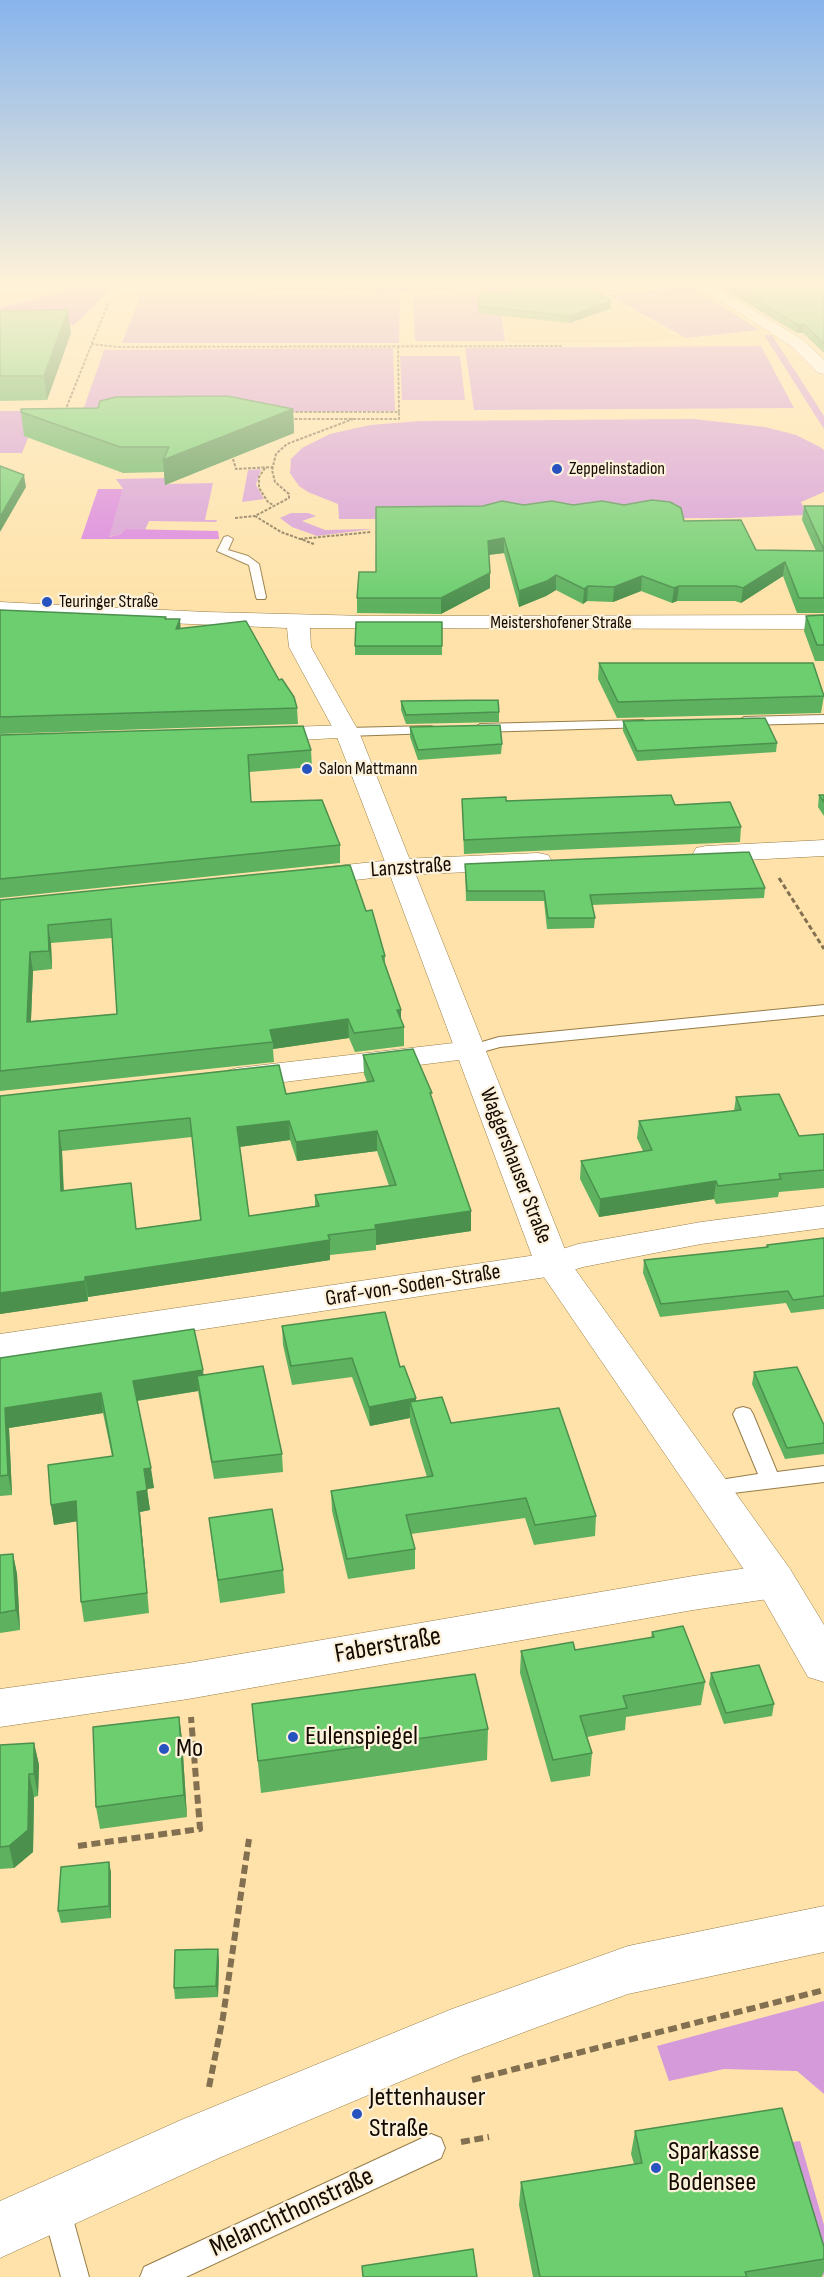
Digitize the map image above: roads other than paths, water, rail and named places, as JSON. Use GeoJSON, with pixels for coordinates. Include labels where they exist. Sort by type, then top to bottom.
{"type":"FeatureCollection","features":[{"type":"Feature","properties":{"kind":"street"},"geometry":{"type":"LineString","coordinates":[[0,609],[298,622]]}},
{"type":"Feature","properties":{"kind":"street","name":"Meistershofener Straße"},"geometry":{"type":"LineString","coordinates":[[298,622],[824,622]]}},
{"type":"Feature","properties":{"kind":"street","name":"Waggershauser Straße"},"geometry":{"type":"LineString","coordinates":[[298,622],[300,647],[347,732],[553,1264],[775,1581],[824,1664]]}},
{"type":"Feature","properties":{"kind":"street"},"geometry":{"type":"LineString","coordinates":[[239,735],[347,732]]}},
{"type":"Feature","properties":{"kind":"street"},"geometry":{"type":"LineString","coordinates":[[681,855],[824,848]]}},
{"type":"Feature","properties":{"kind":"street","name":"Lanzstraße"},"geometry":{"type":"LineString","coordinates":[[284,879],[401,867],[565,860]]}},
{"type":"Feature","properties":{"kind":"street"},"geometry":{"type":"LineString","coordinates":[[204,1082],[471,1050]]}},
{"type":"Feature","properties":{"kind":"street","name":"Graf-von-Soden-Straße"},"geometry":{"type":"LineString","coordinates":[[0,1347],[553,1264],[578,1256],[701,1233],[824,1217]]}},
{"type":"Feature","properties":{"kind":"street","name":"Faberstraße"},"geometry":{"type":"LineString","coordinates":[[0,1708],[188,1681],[693,1593],[775,1581]]}},
{"type":"Feature","properties":{"kind":"street"},"geometry":{"type":"LineString","coordinates":[[0,2230],[200,2139],[452,2034],[535,2003],[628,1970],[824,1929]]}},
{"type":"Feature","properties":{"kind":"lane"},"geometry":{"type":"LineString","coordinates":[[228,539],[222,551],[254,564],[261,597]]}},
{"type":"Feature","properties":{"kind":"lane"},"geometry":{"type":"LineString","coordinates":[[128,615],[149,596]]}},
{"type":"Feature","properties":{"kind":"lane"},"geometry":{"type":"LineString","coordinates":[[729,721],[824,718]]}},
{"type":"Feature","properties":{"kind":"lane"},"geometry":{"type":"LineString","coordinates":[[467,729],[657,723]]}},
{"type":"Feature","properties":{"kind":"lane"},"geometry":{"type":"LineString","coordinates":[[347,732],[443,729]]}},
{"type":"Feature","properties":{"kind":"lane"},"geometry":{"type":"LineString","coordinates":[[471,1050],[499,1042],[824,1010]]}},
{"type":"Feature","properties":{"kind":"lane"},"geometry":{"type":"LineString","coordinates":[[743,1414],[771,1480]]}},
{"type":"Feature","properties":{"kind":"lane"},"geometry":{"type":"LineString","coordinates":[[708,1488],[771,1480],[823,1477]]}},
{"type":"Feature","properties":{"kind":"lane","name":"Melanchthonstraße"},"geometry":{"type":"LineString","coordinates":[[154,2277],[430,2148]]}},
{"type":"Feature","properties":{"kind":"lane"},"geometry":{"type":"LineString","coordinates":[[56,2205],[75,2277]]}},
{"type":"Feature","properties":{"kind":"place","name":"Zeppelinstadion"},"geometry":{"type":"Point","coordinates":[557,469]}},
{"type":"Feature","properties":{"kind":"place","name":"Teuringer Straße"},"geometry":{"type":"Point","coordinates":[47,602]}},
{"type":"Feature","properties":{"kind":"place","name":"Salon Mattmann"},"geometry":{"type":"Point","coordinates":[307,769]}},
{"type":"Feature","properties":{"kind":"place","name":"Eulenspiegel"},"geometry":{"type":"Point","coordinates":[293,1737]}},
{"type":"Feature","properties":{"kind":"place","name":"Mo"},"geometry":{"type":"Point","coordinates":[164,1749]}},
{"type":"Feature","properties":{"kind":"place","name":"Jettenhauser Straße"},"geometry":{"type":"Point","coordinates":[357,2114]}},
{"type":"Feature","properties":{"kind":"place","name":"Sparkasse Bodensee"},"geometry":{"type":"Point","coordinates":[656,2168]}}]}
